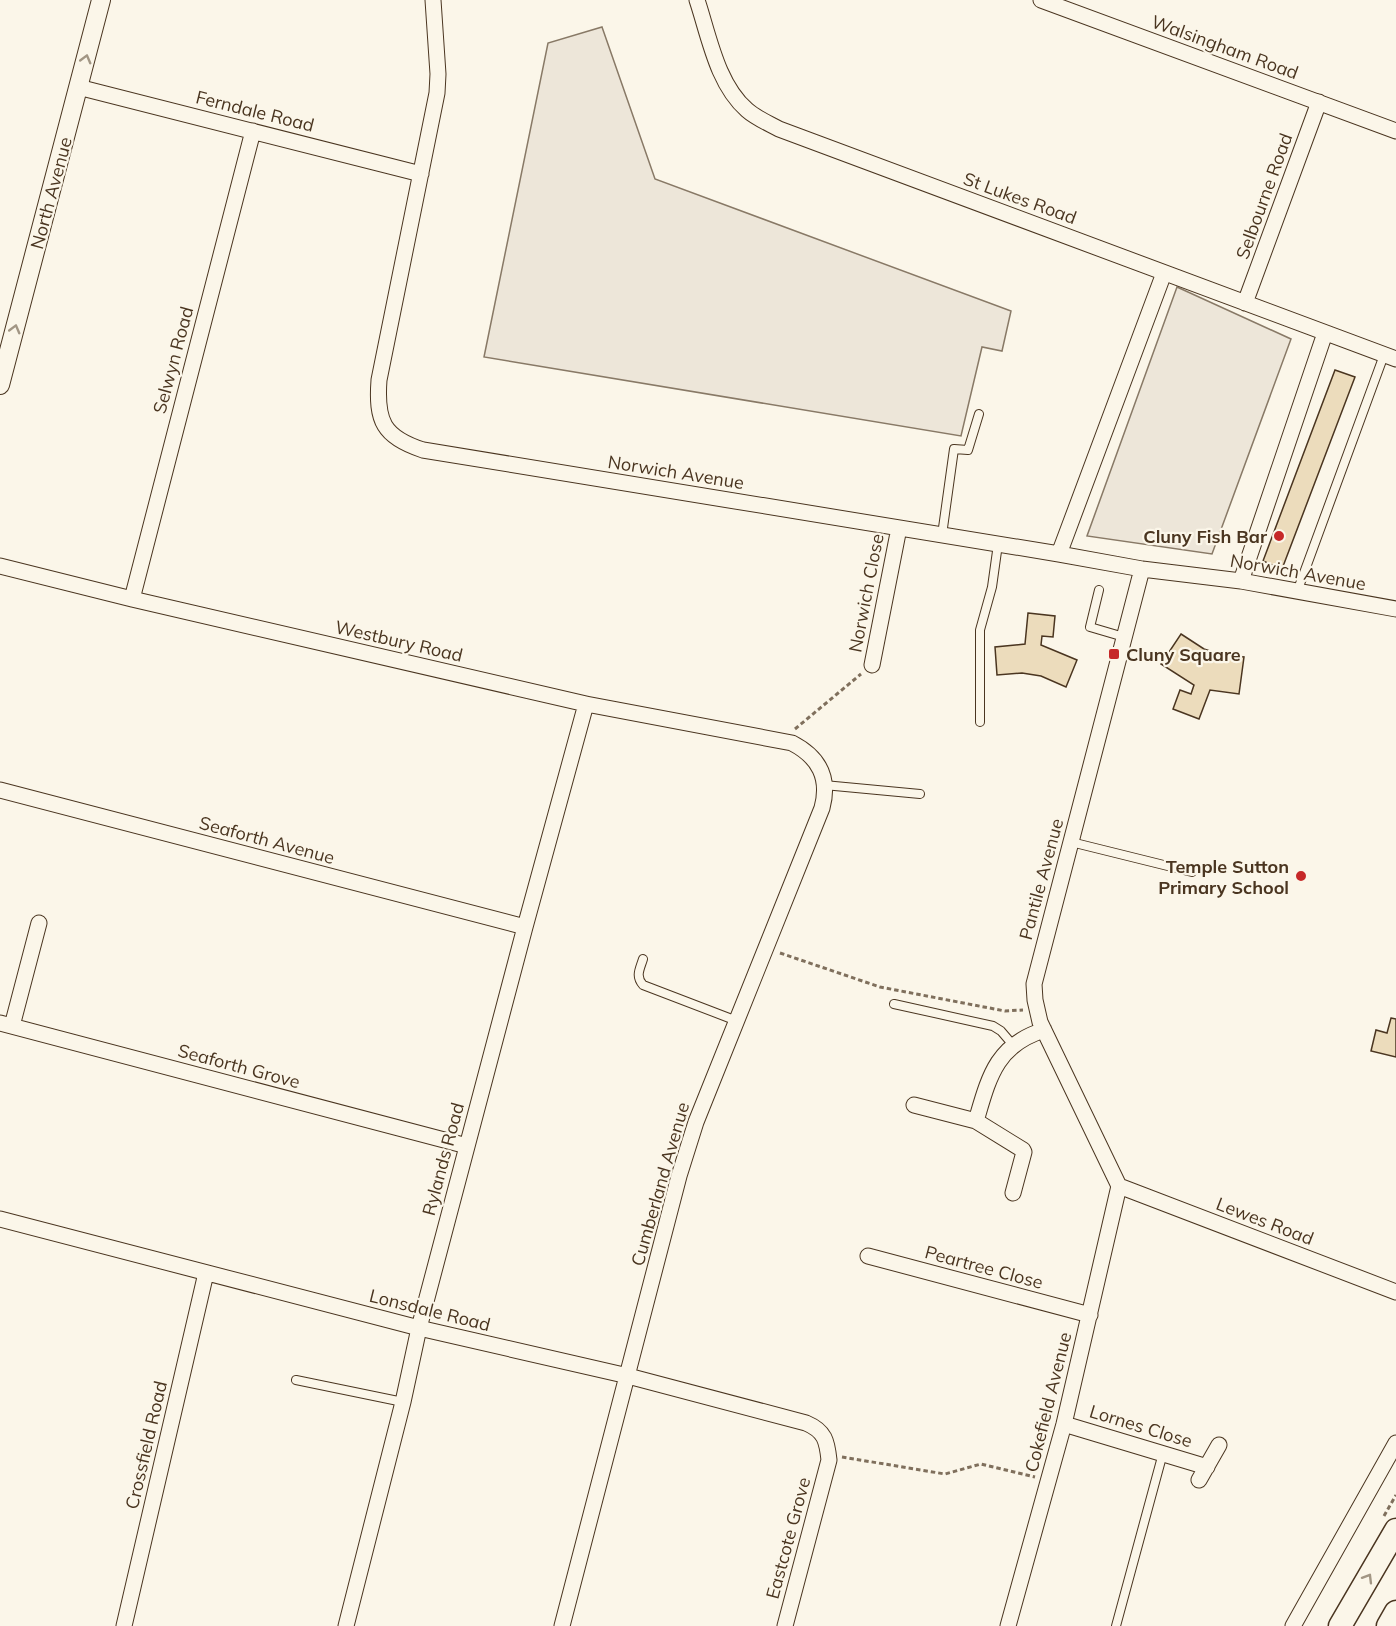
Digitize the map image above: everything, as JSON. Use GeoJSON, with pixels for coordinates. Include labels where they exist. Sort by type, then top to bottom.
{"type":"FeatureCollection","features":[{"type":"Feature","properties":{"kind":"main road"},"geometry":{"type":"LineString","coordinates":[[1340,1626],[1396,1530]]}},
{"type":"Feature","properties":{"kind":"main road"},"geometry":{"type":"LineString","coordinates":[[1388,1626],[1396,1612]]}},
{"type":"Feature","properties":{"kind":"street","name":"North Avenue"},"geometry":{"type":"LineString","coordinates":[[0,385],[101,0]]}},
{"type":"Feature","properties":{"kind":"street","name":"Norwich Avenue"},"geometry":{"type":"LineString","coordinates":[[433,0],[438,74],[437,93],[378,398],[380,416],[388,431],[403,443],[423,450],[1142,569],[1241,581],[1396,609]]}},
{"type":"Feature","properties":{"kind":"street","name":"St Lukes Road"},"geometry":{"type":"LineString","coordinates":[[697,0],[724,78],[736,99],[747,110],[778,129],[1390,357]]}},
{"type":"Feature","properties":{"kind":"street","name":"Walsingham Road"},"geometry":{"type":"LineString","coordinates":[[1041,0],[1396,131]]}},
{"type":"Feature","properties":{"kind":"street","name":"Ferndale Road"},"geometry":{"type":"LineString","coordinates":[[78,87],[421,174]]}},
{"type":"Feature","properties":{"kind":"street","name":"Selbourne Road"},"geometry":{"type":"LineString","coordinates":[[1245,303],[1319,102]]}},
{"type":"Feature","properties":{"kind":"street","name":"Selwyn Road"},"geometry":{"type":"LineString","coordinates":[[132,599],[253,131]]}},
{"type":"Feature","properties":{"kind":"street"},"geometry":{"type":"LineString","coordinates":[[1059,554],[1164,273]]}},
{"type":"Feature","properties":{"kind":"street"},"geometry":{"type":"LineString","coordinates":[[1241,581],[1325,333]]}},
{"type":"Feature","properties":{"kind":"street","name":"Norwich Close"},"geometry":{"type":"LineString","coordinates":[[872,665],[899,528]]}},
{"type":"Feature","properties":{"kind":"street","name":"Westbury Road"},"geometry":{"type":"LineString","coordinates":[[0,566],[132,599],[586,704],[787,741]]}},
{"type":"Feature","properties":{"kind":"street","name":"Pantile Avenue"},"geometry":{"type":"LineString","coordinates":[[1119,1186],[1044,1030],[1037,1009],[1034,984],[1142,569]]}},
{"type":"Feature","properties":{"kind":"street","name":"Rylands Road"},"geometry":{"type":"LineString","coordinates":[[346,1626],[404,1402],[419,1328],[586,704]]}},
{"type":"Feature","properties":{"kind":"street"},"geometry":{"type":"LineString","coordinates":[[787,741],[805,749],[813,758],[820,768],[824,784]]}},
{"type":"Feature","properties":{"kind":"street","name":"Cumberland Avenue"},"geometry":{"type":"LineString","coordinates":[[562,1626],[689,1144],[822,808],[825,796],[824,784]]}},
{"type":"Feature","properties":{"kind":"street","name":"Seaforth Avenue"},"geometry":{"type":"LineString","coordinates":[[0,790],[525,927]]}},
{"type":"Feature","properties":{"kind":"street"},"geometry":{"type":"LineString","coordinates":[[6,1024],[39,923]]}},
{"type":"Feature","properties":{"kind":"street","name":"Seaforth Grove"},"geometry":{"type":"LineString","coordinates":[[6,1024],[467,1146]]}},
{"type":"Feature","properties":{"kind":"street"},"geometry":{"type":"LineString","coordinates":[[976,1120],[994,1067],[1001,1057],[1013,1046],[1044,1030]]}},
{"type":"Feature","properties":{"kind":"street"},"geometry":{"type":"LineString","coordinates":[[914,1105],[976,1120],[1024,1152],[1013,1193]]}},
{"type":"Feature","properties":{"kind":"street","name":"Lewes Road"},"geometry":{"type":"LineString","coordinates":[[1119,1186],[1396,1292]]}},
{"type":"Feature","properties":{"kind":"street","name":"Cokefield Avenue"},"geometry":{"type":"LineString","coordinates":[[1008,1626],[1064,1424],[1119,1186]]}},
{"type":"Feature","properties":{"kind":"street","name":"Lonsdale Road"},"geometry":{"type":"LineString","coordinates":[[0,1219],[419,1328],[628,1376],[806,1423],[817,1427],[824,1435],[829,1458]]}},
{"type":"Feature","properties":{"kind":"street","name":"Peartree Close"},"geometry":{"type":"LineString","coordinates":[[868,1256],[1090,1316]]}},
{"type":"Feature","properties":{"kind":"street","name":"Crossfield Road"},"geometry":{"type":"LineString","coordinates":[[124,1626],[206,1274]]}},
{"type":"Feature","properties":{"kind":"street","name":"Lornes Close"},"geometry":{"type":"LineString","coordinates":[[1064,1424],[1163,1453],[1203,1473],[1219,1445]]}},
{"type":"Feature","properties":{"kind":"street"},"geometry":{"type":"LineString","coordinates":[[1293,1626],[1396,1443]]}},
{"type":"Feature","properties":{"kind":"street","name":"Eastcote Grove"},"geometry":{"type":"LineString","coordinates":[[785,1626],[829,1458]]}},
{"type":"Feature","properties":{"kind":"lane"},"geometry":{"type":"LineString","coordinates":[[1297,592],[1390,357]]}},
{"type":"Feature","properties":{"kind":"lane"},"geometry":{"type":"LineString","coordinates":[[942,535],[954,449],[968,450],[980,414]]}},
{"type":"Feature","properties":{"kind":"lane"},"geometry":{"type":"LineString","coordinates":[[980,722],[980,630],[992,587],[998,544]]}},
{"type":"Feature","properties":{"kind":"lane"},"geometry":{"type":"LineString","coordinates":[[1099,590],[1090,627],[1124,638]]}},
{"type":"Feature","properties":{"kind":"lane"},"geometry":{"type":"LineString","coordinates":[[824,784],[920,794]]}},
{"type":"Feature","properties":{"kind":"lane"},"geometry":{"type":"LineString","coordinates":[[1071,842],[1192,872]]}},
{"type":"Feature","properties":{"kind":"lane"},"geometry":{"type":"LineString","coordinates":[[643,959],[638,978],[643,985],[737,1021]]}},
{"type":"Feature","properties":{"kind":"lane"},"geometry":{"type":"LineString","coordinates":[[894,1004],[993,1026],[1001,1031],[1013,1046]]}},
{"type":"Feature","properties":{"kind":"lane"},"geometry":{"type":"LineString","coordinates":[[297,1380],[404,1402]]}},
{"type":"Feature","properties":{"kind":"lane"},"geometry":{"type":"LineString","coordinates":[[1116,1626],[1163,1453]]}},
{"type":"Feature","properties":{"kind":"path"},"geometry":{"type":"LineString","coordinates":[[787,741],[872,665]]}},
{"type":"Feature","properties":{"kind":"path"},"geometry":{"type":"LineString","coordinates":[[766,948],[880,987],[1005,1011],[1037,1009]]}},
{"type":"Feature","properties":{"kind":"path"},"geometry":{"type":"LineString","coordinates":[[829,1458],[945,1474],[981,1464],[1048,1481]]}},
{"type":"Feature","properties":{"kind":"shaded area"},"geometry":{"type":"Polygon","coordinates":[[[602,27],[655,179],[1011,311],[1002,351],[982,347],[961,436],[484,357],[548,43],[602,27]]]}},
{"type":"Feature","properties":{"kind":"shaded area"},"geometry":{"type":"Polygon","coordinates":[[[1177,287],[1291,339],[1212,554],[1087,536],[1177,287]]]}},
{"type":"Feature","properties":{"kind":"building"},"geometry":{"type":"Polygon","coordinates":[[[1335,370],[1355,377],[1282,569],[1263,561],[1335,370]]]}},
{"type":"Feature","properties":{"kind":"building"},"geometry":{"type":"Polygon","coordinates":[[[1028,613],[1055,616],[1053,637],[1042,636],[1041,645],[1077,660],[1066,687],[1041,676],[1022,673],[997,675],[995,647],[1025,644],[1028,613]]]}},
{"type":"Feature","properties":{"kind":"building"},"geometry":{"type":"Polygon","coordinates":[[[1181,634],[1204,649],[1219,654],[1244,657],[1239,694],[1210,690],[1199,719],[1173,709],[1180,690],[1191,694],[1194,685],[1161,664],[1181,634]]]}},
{"type":"Feature","properties":{"kind":"building"},"geometry":{"type":"Polygon","coordinates":[[[1391,1018],[1396,1019],[1396,1057],[1371,1051],[1376,1030],[1387,1033],[1391,1018]]]}},
{"type":"Feature","properties":{"kind":"place","name":"Cluny Fish Bar"},"geometry":{"type":"Point","coordinates":[1279,536]}},
{"type":"Feature","properties":{"kind":"place","name":"Cluny Square"},"geometry":{"type":"Point","coordinates":[1114,654]}},
{"type":"Feature","properties":{"kind":"place","name":"Temple Sutton Primary School"},"geometry":{"type":"Point","coordinates":[1301,876]}}]}
